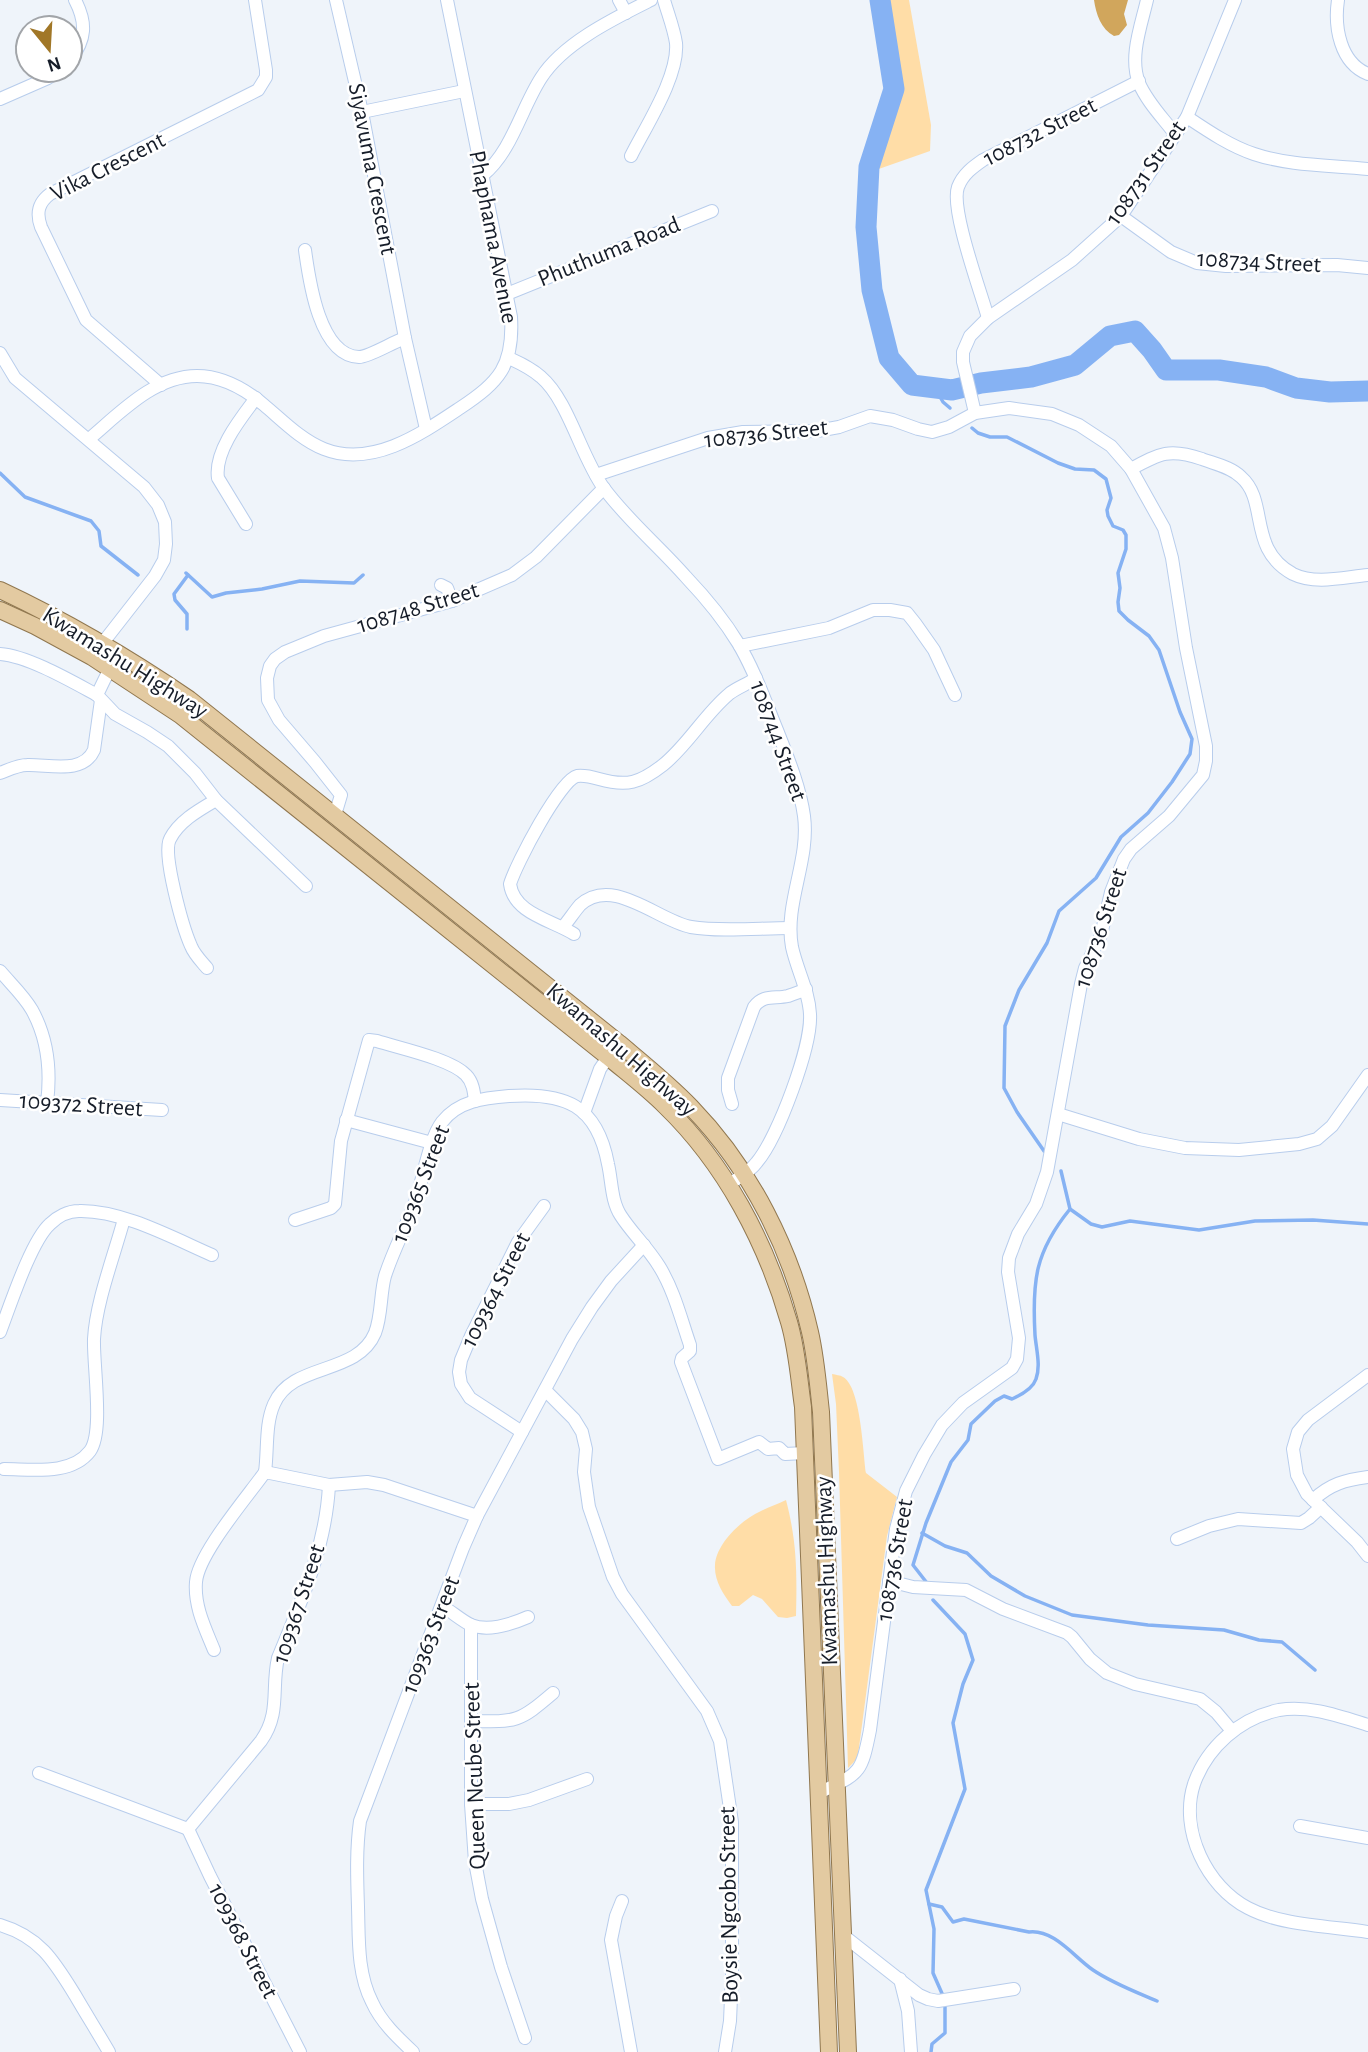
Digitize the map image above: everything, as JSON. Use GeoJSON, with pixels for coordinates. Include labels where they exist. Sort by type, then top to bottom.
{"type":"FeatureCollection","features":[{"type":"Feature","properties":{"kind":"main road","name":"Kwamashu Highway"},"geometry":{"type":"LineString","coordinates":[[0,590],[75,627],[189,699],[651,1069],[692,1109],[744,1175],[780,1240],[804,1308],[817,1365],[848,2052]]}},
{"type":"Feature","properties":{"kind":"main road","name":"Kwamashu Highway"},"geometry":{"type":"LineString","coordinates":[[0,610],[92,657],[180,715],[608,1057],[666,1107],[729,1185],[770,1264],[790,1324],[800,1381],[829,2052]]}},
{"type":"Feature","properties":{"kind":"street","name":"Vika Crescent"},"geometry":{"type":"LineString","coordinates":[[161,385],[86,320],[41,227],[37,211],[42,201],[50,194],[258,90],[266,78],[266,71],[255,0]]}},
{"type":"Feature","properties":{"kind":"street","name":"Siyavuma Crescent"},"geometry":{"type":"LineString","coordinates":[[336,0],[362,112],[405,338],[426,429]]}},
{"type":"Feature","properties":{"kind":"street","name":"Phaphama Avenue"},"geometry":{"type":"LineString","coordinates":[[89,439],[143,395],[179,378],[199,376],[224,380],[241,387],[296,432],[321,448],[340,454],[376,453],[426,429],[480,395],[503,370],[509,358],[512,330],[507,294],[446,0]]}},
{"type":"Feature","properties":{"kind":"street"},"geometry":{"type":"LineString","coordinates":[[619,0],[626,13]]}},
{"type":"Feature","properties":{"kind":"street"},"geometry":{"type":"LineString","coordinates":[[483,175],[502,154],[547,69],[571,47],[651,0]]}},
{"type":"Feature","properties":{"kind":"street"},"geometry":{"type":"LineString","coordinates":[[631,156],[675,62],[676,41],[664,0]]}},
{"type":"Feature","properties":{"kind":"street"},"geometry":{"type":"LineString","coordinates":[[1147,0],[1135,65],[1139,81],[1151,103],[1175,134]]}},
{"type":"Feature","properties":{"kind":"street","name":"108731 Street"},"geometry":{"type":"LineString","coordinates":[[975,413],[965,375],[963,352],[970,336],[989,318],[1072,260],[1121,216],[1187,117],[1235,0]]}},
{"type":"Feature","properties":{"kind":"street"},"geometry":{"type":"LineString","coordinates":[[1338,0],[1337,15],[1342,48],[1352,64],[1368,74]]}},
{"type":"Feature","properties":{"kind":"street","name":"108732 Street"},"geometry":{"type":"LineString","coordinates":[[989,318],[958,218],[956,195],[962,178],[983,159],[1139,81]]}},
{"type":"Feature","properties":{"kind":"street"},"geometry":{"type":"LineString","coordinates":[[0,99],[34,84]]}},
{"type":"Feature","properties":{"kind":"street"},"geometry":{"type":"LineString","coordinates":[[362,112],[464,91]]}},
{"type":"Feature","properties":{"kind":"street"},"geometry":{"type":"LineString","coordinates":[[1187,117],[1256,155],[1292,162],[1368,169]]}},
{"type":"Feature","properties":{"kind":"street","name":"Phuthuma Road"},"geometry":{"type":"LineString","coordinates":[[507,294],[712,211]]}},
{"type":"Feature","properties":{"kind":"street","name":"108734 Street"},"geometry":{"type":"LineString","coordinates":[[1121,216],[1171,252],[1198,263],[1368,268]]}},
{"type":"Feature","properties":{"kind":"street"},"geometry":{"type":"LineString","coordinates":[[305,250],[317,310],[333,343],[352,356],[360,357],[405,338]]}},
{"type":"Feature","properties":{"kind":"street"},"geometry":{"type":"LineString","coordinates":[[0,353],[15,378],[144,487],[158,505],[165,522],[164,560],[155,576],[92,657]]}},
{"type":"Feature","properties":{"kind":"street","name":"108744 Street"},"geometry":{"type":"LineString","coordinates":[[509,358],[543,378],[604,488],[686,576],[740,646],[787,755],[804,814],[805,844],[790,928],[793,949],[806,989],[810,1017],[805,1051],[769,1144],[755,1165],[729,1185]]}},
{"type":"Feature","properties":{"kind":"street"},"geometry":{"type":"LineString","coordinates":[[246,524],[217,472],[228,440],[256,398]]}},
{"type":"Feature","properties":{"kind":"street","name":"108736 Street"},"geometry":{"type":"LineString","coordinates":[[596,475],[684,444],[727,434],[817,431],[839,427],[870,416],[932,432],[975,413],[1009,408],[1052,414],[1079,425],[1111,446],[1131,469],[1157,513],[1168,540],[1186,648],[1200,710],[1206,761],[1203,775],[1168,816],[1131,849],[1124,859],[1111,892],[1105,923],[1085,968],[1042,1188],[1009,1258],[1008,1272],[1019,1338],[1017,1359],[1012,1368],[978,1392],[940,1428],[906,1491],[900,1511],[870,1730],[863,1762],[856,1773],[818,1793]]}},
{"type":"Feature","properties":{"kind":"street"},"geometry":{"type":"LineString","coordinates":[[1131,469],[1151,458],[1176,452],[1222,466],[1247,482],[1253,495],[1265,544],[1285,568],[1298,576],[1312,579],[1368,575]]}},
{"type":"Feature","properties":{"kind":"street","name":"108748 Street"},"geometry":{"type":"LineString","coordinates":[[335,815],[341,795],[276,716],[268,701],[266,690],[270,666],[275,659],[324,636],[452,601],[489,586],[522,568],[550,544],[604,488]]}},
{"type":"Feature","properties":{"kind":"street"},"geometry":{"type":"LineString","coordinates":[[441,586],[447,588],[452,601]]}},
{"type":"Feature","properties":{"kind":"street"},"geometry":{"type":"LineString","coordinates":[[740,646],[829,628],[873,610],[907,613],[934,650],[955,695]]}},
{"type":"Feature","properties":{"kind":"street"},"geometry":{"type":"LineString","coordinates":[[0,654],[59,674],[99,697],[115,714],[168,746],[195,773],[216,800],[306,886]]}},
{"type":"Feature","properties":{"kind":"street"},"geometry":{"type":"LineString","coordinates":[[0,773],[24,765],[70,766],[91,756],[94,750],[99,697],[110,668]]}},
{"type":"Feature","properties":{"kind":"street"},"geometry":{"type":"LineString","coordinates":[[756,678],[729,694],[680,750],[644,778],[623,784],[578,776],[566,783],[542,820],[510,884],[514,898],[523,907],[569,931],[580,906],[601,895],[621,898],[689,927],[790,928]]}},
{"type":"Feature","properties":{"kind":"street"},"geometry":{"type":"LineString","coordinates":[[207,968],[191,947],[179,908],[168,847],[172,836],[188,818],[216,800]]}},
{"type":"Feature","properties":{"kind":"street"},"geometry":{"type":"LineString","coordinates":[[0,971],[27,1003],[40,1030],[50,1073],[47,1102]]}},
{"type":"Feature","properties":{"kind":"street"},"geometry":{"type":"LineString","coordinates":[[732,1104],[728,1078],[754,1006],[764,998],[790,996],[806,989]]}},
{"type":"Feature","properties":{"kind":"street"},"geometry":{"type":"LineString","coordinates":[[295,1220],[331,1208],[335,1204],[346,1120],[360,1079],[368,1043],[372,1040],[447,1064],[463,1072],[472,1083],[475,1101]]}},
{"type":"Feature","properties":{"kind":"street"},"geometry":{"type":"LineString","coordinates":[[619,1043],[600,1069],[584,1113],[601,1138],[615,1204],[666,1279],[691,1345],[690,1351],[681,1362],[718,1459],[759,1442],[768,1449],[779,1448],[785,1454],[805,1453]]}},
{"type":"Feature","properties":{"kind":"street"},"geometry":{"type":"LineString","coordinates":[[1058,1114],[1139,1139],[1185,1148],[1239,1150],[1299,1144],[1317,1139],[1332,1126],[1368,1075]]}},
{"type":"Feature","properties":{"kind":"street","name":"109365 Street"},"geometry":{"type":"LineString","coordinates":[[265,1472],[269,1418],[281,1393],[296,1380],[350,1359],[364,1349],[374,1333],[385,1276],[419,1191],[432,1143],[441,1123],[456,1109],[475,1101],[505,1097],[545,1095],[568,1102],[584,1113]]}},
{"type":"Feature","properties":{"kind":"street","name":"109372 Street"},"geometry":{"type":"LineString","coordinates":[[0,1100],[162,1110]]}},
{"type":"Feature","properties":{"kind":"street"},"geometry":{"type":"LineString","coordinates":[[346,1120],[432,1143]]}},
{"type":"Feature","properties":{"kind":"street","name":"109364 Street"},"geometry":{"type":"LineString","coordinates":[[522,1432],[470,1398],[461,1384],[459,1372],[471,1336],[517,1242],[544,1206]]}},
{"type":"Feature","properties":{"kind":"street"},"geometry":{"type":"LineString","coordinates":[[0,1332],[33,1251],[49,1225],[62,1215],[77,1211],[124,1219],[212,1255]]}},
{"type":"Feature","properties":{"kind":"street"},"geometry":{"type":"LineString","coordinates":[[4,1469],[52,1469],[70,1466],[78,1462],[92,1447],[96,1434],[97,1407],[94,1339],[98,1312],[124,1219]]}},
{"type":"Feature","properties":{"kind":"street","name":"109363 Street"},"geometry":{"type":"LineString","coordinates":[[413,2052],[397,2037],[371,2002],[363,1979],[359,1949],[357,1842],[360,1821],[477,1516],[572,1339],[611,1282],[644,1245]]}},
{"type":"Feature","properties":{"kind":"street"},"geometry":{"type":"LineString","coordinates":[[1368,1375],[1308,1420],[1298,1432],[1293,1449],[1300,1483],[1368,1556]]}},
{"type":"Feature","properties":{"kind":"street","name":"Boysie Ngcobo Street"},"geometry":{"type":"LineString","coordinates":[[546,1391],[574,1419],[582,1432],[586,1449],[585,1491],[613,1577],[622,1594],[707,1711],[720,1741],[732,1822],[732,1974],[730,2021],[725,2052]]}},
{"type":"Feature","properties":{"kind":"street"},"geometry":{"type":"LineString","coordinates":[[214,1650],[201,1620],[196,1596],[197,1574],[220,1534],[265,1472],[329,1485],[367,1482],[384,1485],[477,1516]]}},
{"type":"Feature","properties":{"kind":"street"},"geometry":{"type":"LineString","coordinates":[[1177,1539],[1209,1526],[1238,1519],[1301,1523],[1310,1518],[1326,1488],[1368,1477]]}},
{"type":"Feature","properties":{"kind":"street","name":"109367 Street"},"geometry":{"type":"LineString","coordinates":[[188,1829],[261,1741],[270,1724],[278,1658],[313,1574],[329,1485]]}},
{"type":"Feature","properties":{"kind":"street"},"geometry":{"type":"LineString","coordinates":[[889,1581],[913,1587],[966,1590],[1003,1609],[1067,1633],[1098,1667],[1115,1678],[1200,1699],[1216,1712],[1232,1731]]}},
{"type":"Feature","properties":{"kind":"street"},"geometry":{"type":"LineString","coordinates":[[442,1606],[471,1625],[502,1626],[528,1617]]}},
{"type":"Feature","properties":{"kind":"street","name":"Queen Ncube Street"},"geometry":{"type":"LineString","coordinates":[[471,1625],[471,1804],[475,1862],[482,1899],[525,2038]]}},
{"type":"Feature","properties":{"kind":"street"},"geometry":{"type":"LineString","coordinates":[[472,1721],[502,1722],[517,1719],[528,1714],[553,1693]]}},
{"type":"Feature","properties":{"kind":"street"},"geometry":{"type":"LineString","coordinates":[[1368,1725],[1336,1715],[1300,1709],[1280,1710],[1250,1720],[1218,1744],[1194,1785],[1191,1817],[1194,1837],[1207,1871],[1231,1897],[1246,1907],[1278,1920],[1368,1932]]}},
{"type":"Feature","properties":{"kind":"street"},"geometry":{"type":"LineString","coordinates":[[39,1773],[188,1829]]}},
{"type":"Feature","properties":{"kind":"street"},"geometry":{"type":"LineString","coordinates":[[471,1804],[509,1804],[529,1800],[587,1779]]}},
{"type":"Feature","properties":{"kind":"street"},"geometry":{"type":"LineString","coordinates":[[1300,1826],[1368,1838]]}},
{"type":"Feature","properties":{"kind":"street","name":"109368 Street"},"geometry":{"type":"LineString","coordinates":[[188,1829],[209,1876],[300,2052]]}},
{"type":"Feature","properties":{"kind":"street"},"geometry":{"type":"LineString","coordinates":[[622,1900],[611,1940],[631,2052]]}},
{"type":"Feature","properties":{"kind":"street"},"geometry":{"type":"LineString","coordinates":[[0,1925],[15,1929],[46,1951],[110,2052]]}},
{"type":"Feature","properties":{"kind":"street"},"geometry":{"type":"LineString","coordinates":[[844,1936],[919,1995],[938,2001],[1014,1989]]}},
{"type":"Feature","properties":{"kind":"street"},"geometry":{"type":"LineString","coordinates":[[900,1979],[908,2011],[911,2052]]}},
{"type":"Feature","properties":{"kind":"shaded area"},"geometry":{"type":"Polygon","coordinates":[[[883,0],[909,0],[931,125],[930,151],[873,171],[897,88],[883,0]]]}},
{"type":"Feature","properties":{"kind":"shaded area"},"geometry":{"type":"Polygon","coordinates":[[[1094,0],[1128,0],[1124,14],[1127,25],[1119,35],[1114,36],[1102,25],[1094,0]]]}},
{"type":"Feature","properties":{"kind":"shaded area"},"geometry":{"type":"Polygon","coordinates":[[[832,1374],[843,1377],[854,1393],[866,1473],[897,1497],[887,1536],[858,1755],[848,1768],[839,1472],[832,1374]]]}},
{"type":"Feature","properties":{"kind":"shaded area"},"geometry":{"type":"Polygon","coordinates":[[[786,1500],[795,1558],[796,1616],[778,1617],[762,1599],[753,1595],[739,1606],[732,1606],[722,1592],[716,1576],[716,1557],[720,1549],[731,1533],[746,1520],[786,1500]]]}},
{"type":"Feature","properties":{"kind":"waterway"},"geometry":{"type":"LineString","coordinates":[[880,0],[894,89],[869,167],[866,227],[872,290],[889,358],[912,385],[952,390],[981,383],[1031,377],[1075,365],[1110,336],[1135,331],[1166,370],[1219,370],[1266,377],[1296,388],[1330,392],[1368,391]]}},
{"type":"Feature","properties":{"kind":"waterway"},"geometry":{"type":"LineString","coordinates":[[935,388],[950,408]]}},
{"type":"Feature","properties":{"kind":"waterway"},"geometry":{"type":"LineString","coordinates":[[972,428],[990,437],[1007,437],[1075,469],[1094,470],[1106,479],[1111,498],[1108,516],[1113,526],[1123,530],[1126,535],[1126,549],[1118,573],[1119,611],[1149,636],[1159,650],[1192,739],[1190,754],[1172,782],[1148,813],[1121,837],[1096,878],[1059,911],[1047,943],[1019,990],[1005,1026],[1004,1088],[1044,1151]]}},
{"type":"Feature","properties":{"kind":"waterway"},"geometry":{"type":"LineString","coordinates":[[0,473],[25,497],[91,521],[99,531],[101,546],[138,575]]}},
{"type":"Feature","properties":{"kind":"waterway"},"geometry":{"type":"LineString","coordinates":[[186,573],[212,597],[300,581],[354,583],[363,575]]}},
{"type":"Feature","properties":{"kind":"waterway"},"geometry":{"type":"LineString","coordinates":[[187,629],[187,614],[175,600],[174,594],[188,575]]}},
{"type":"Feature","properties":{"kind":"waterway"},"geometry":{"type":"LineString","coordinates":[[1061,1171],[1070,1209],[1091,1224],[1102,1227],[1130,1221],[1199,1230],[1255,1221],[1313,1220],[1368,1224]]}},
{"type":"Feature","properties":{"kind":"waterway"},"geometry":{"type":"LineString","coordinates":[[927,1583],[913,1565],[926,1523],[951,1462],[968,1440],[971,1424],[995,1401],[1004,1396],[1012,1399],[1029,1388],[1036,1379],[1038,1363],[1034,1299],[1038,1268],[1049,1239],[1070,1209]]}},
{"type":"Feature","properties":{"kind":"waterway"},"geometry":{"type":"LineString","coordinates":[[922,1533],[945,1546],[967,1553],[991,1576],[1025,1596],[1072,1615],[1148,1625],[1224,1630],[1259,1640],[1282,1642],[1315,1670]]}},
{"type":"Feature","properties":{"kind":"waterway"},"geometry":{"type":"LineString","coordinates":[[933,1600],[965,1634],[973,1660],[963,1684],[953,1723],[965,1789],[926,1890],[934,1929],[933,1973],[944,1998]]}},
{"type":"Feature","properties":{"kind":"waterway"},"geometry":{"type":"LineString","coordinates":[[929,1904],[942,1907],[953,1922],[964,1919],[1047,1935],[1100,1975],[1157,2001]]}},
{"type":"Feature","properties":{"kind":"waterway"},"geometry":{"type":"LineString","coordinates":[[931,2052],[932,2044],[945,2033],[945,2007]]}}]}
